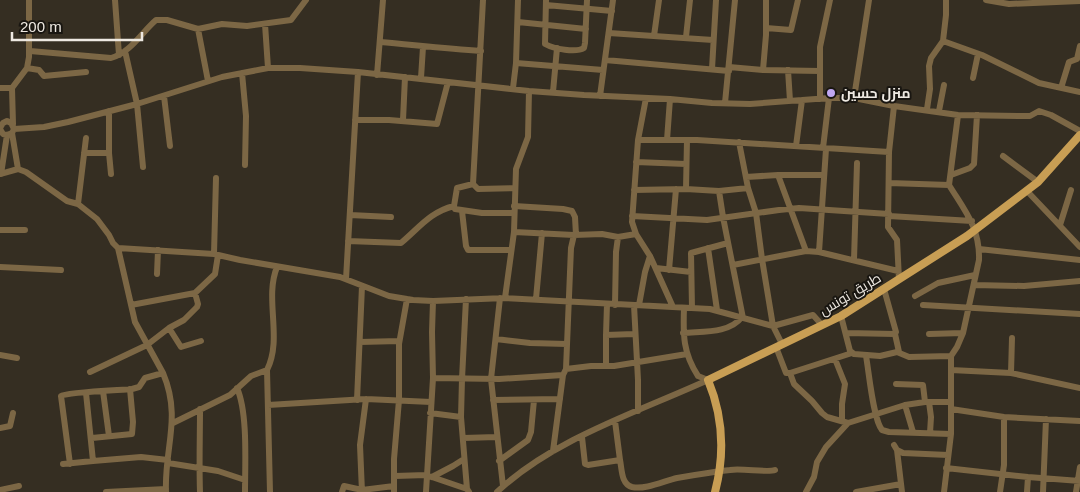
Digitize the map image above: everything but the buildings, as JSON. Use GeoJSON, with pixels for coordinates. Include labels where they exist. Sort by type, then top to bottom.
{"type":"FeatureCollection","features":[{"type":"Feature","properties":{"kind":"main road","name":"طريق تونس"},"geometry":{"type":"LineString","coordinates":[[708,380],[841,316],[884,289],[899,275],[975,230],[1038,182],[1080,136]]}},
{"type":"Feature","properties":{"kind":"main road"},"geometry":{"type":"LineString","coordinates":[[708,380],[715,397],[721,436],[720,471],[715,492]]}},
{"type":"Feature","properties":{"kind":"street"},"geometry":{"type":"LineString","coordinates":[[29,0],[30,52],[27,68],[12,88],[11,130],[0,174],[18,169],[26,172],[67,201],[78,204],[97,219],[109,235],[118,248],[135,322],[163,373],[172,407],[173,423],[166,491],[106,492]]}},
{"type":"Feature","properties":{"kind":"street"},"geometry":{"type":"LineString","coordinates":[[115,0],[122,53],[138,104],[143,166]]}},
{"type":"Feature","properties":{"kind":"street"},"geometry":{"type":"LineString","coordinates":[[30,52],[107,58],[122,53],[156,20],[167,20],[198,29],[229,24],[242,26],[265,24],[292,20],[306,0]]}},
{"type":"Feature","properties":{"kind":"street"},"geometry":{"type":"LineString","coordinates":[[377,74],[383,0]]}},
{"type":"Feature","properties":{"kind":"street"},"geometry":{"type":"LineString","coordinates":[[483,0],[479,85],[472,166],[473,184],[478,189],[515,188]]}},
{"type":"Feature","properties":{"kind":"street"},"geometry":{"type":"LineString","coordinates":[[513,88],[516,63],[518,0]]}},
{"type":"Feature","properties":{"kind":"street"},"geometry":{"type":"LineString","coordinates":[[587,0],[586,8],[585,43],[582,49],[557,48],[545,44],[546,2],[586,8],[612,11]]}},
{"type":"Feature","properties":{"kind":"street"},"geometry":{"type":"LineString","coordinates":[[600,96],[613,0]]}},
{"type":"Feature","properties":{"kind":"street"},"geometry":{"type":"LineString","coordinates":[[651,0],[659,0],[654,36]]}},
{"type":"Feature","properties":{"kind":"street"},"geometry":{"type":"LineString","coordinates":[[686,37],[690,0]]}},
{"type":"Feature","properties":{"kind":"street"},"geometry":{"type":"LineString","coordinates":[[712,69],[716,0]]}},
{"type":"Feature","properties":{"kind":"street"},"geometry":{"type":"LineString","coordinates":[[725,103],[735,0]]}},
{"type":"Feature","properties":{"kind":"street"},"geometry":{"type":"LineString","coordinates":[[763,70],[766,0]]}},
{"type":"Feature","properties":{"kind":"street"},"geometry":{"type":"LineString","coordinates":[[766,28],[792,29],[798,0]]}},
{"type":"Feature","properties":{"kind":"street"},"geometry":{"type":"LineString","coordinates":[[820,99],[820,47],[830,0]]}},
{"type":"Feature","properties":{"kind":"street"},"geometry":{"type":"LineString","coordinates":[[854,98],[869,0]]}},
{"type":"Feature","properties":{"kind":"street"},"geometry":{"type":"LineString","coordinates":[[927,110],[930,89],[928,66],[931,58],[943,41],[946,0]]}},
{"type":"Feature","properties":{"kind":"street"},"geometry":{"type":"LineString","coordinates":[[986,0],[1009,4],[1080,0]]}},
{"type":"Feature","properties":{"kind":"street"},"geometry":{"type":"LineString","coordinates":[[518,22],[586,29]]}},
{"type":"Feature","properties":{"kind":"street"},"geometry":{"type":"LineString","coordinates":[[265,24],[268,68]]}},
{"type":"Feature","properties":{"kind":"street"},"geometry":{"type":"LineString","coordinates":[[198,29],[208,81]]}},
{"type":"Feature","properties":{"kind":"street"},"geometry":{"type":"LineString","coordinates":[[609,33],[713,40]]}},
{"type":"Feature","properties":{"kind":"street"},"geometry":{"type":"LineString","coordinates":[[943,41],[978,54],[1033,81],[1080,92]]}},
{"type":"Feature","properties":{"kind":"street"},"geometry":{"type":"LineString","coordinates":[[380,42],[424,48],[481,51]]}},
{"type":"Feature","properties":{"kind":"street"},"geometry":{"type":"LineString","coordinates":[[1061,88],[1068,62],[1077,59],[1080,46]]}},
{"type":"Feature","properties":{"kind":"street"},"geometry":{"type":"LineString","coordinates":[[421,78],[424,48]]}},
{"type":"Feature","properties":{"kind":"street"},"geometry":{"type":"LineString","coordinates":[[553,92],[557,48]]}},
{"type":"Feature","properties":{"kind":"street"},"geometry":{"type":"LineString","coordinates":[[973,78],[978,54]]}},
{"type":"Feature","properties":{"kind":"street"},"geometry":{"type":"LineString","coordinates":[[605,60],[712,69],[820,71]]}},
{"type":"Feature","properties":{"kind":"street"},"geometry":{"type":"LineString","coordinates":[[516,63],[603,70]]}},
{"type":"Feature","properties":{"kind":"street"},"geometry":{"type":"LineString","coordinates":[[27,68],[39,70],[44,76],[86,72]]}},
{"type":"Feature","properties":{"kind":"street"},"geometry":{"type":"LineString","coordinates":[[18,169],[11,130],[9,122],[2,119],[0,130],[11,130],[44,126],[138,104],[208,81],[268,68],[358,72],[529,91],[670,98],[725,103],[750,104],[854,98],[958,115],[1030,116],[1039,111],[1051,115],[1080,131]]}},
{"type":"Feature","properties":{"kind":"street"},"geometry":{"type":"LineString","coordinates":[[788,70],[790,101]]}},
{"type":"Feature","properties":{"kind":"street"},"geometry":{"type":"LineString","coordinates":[[346,279],[358,72]]}},
{"type":"Feature","properties":{"kind":"street"},"geometry":{"type":"LineString","coordinates":[[242,73],[246,116],[246,165]]}},
{"type":"Feature","properties":{"kind":"street"},"geometry":{"type":"LineString","coordinates":[[403,120],[405,77]]}},
{"type":"Feature","properties":{"kind":"street"},"geometry":{"type":"LineString","coordinates":[[356,120],[403,120],[437,124],[448,82]]}},
{"type":"Feature","properties":{"kind":"street"},"geometry":{"type":"LineString","coordinates":[[939,111],[944,85]]}},
{"type":"Feature","properties":{"kind":"street"},"geometry":{"type":"LineString","coordinates":[[0,88],[12,88]]}},
{"type":"Feature","properties":{"kind":"street"},"geometry":{"type":"LineString","coordinates":[[503,486],[491,379],[502,298],[514,232],[516,169],[528,137],[529,91]]}},
{"type":"Feature","properties":{"kind":"street"},"geometry":{"type":"LineString","coordinates":[[164,96],[170,146]]}},
{"type":"Feature","properties":{"kind":"street"},"geometry":{"type":"LineString","coordinates":[[646,98],[638,140],[632,216],[636,234],[650,256],[673,307]]}},
{"type":"Feature","properties":{"kind":"street"},"geometry":{"type":"LineString","coordinates":[[666,140],[670,98]]}},
{"type":"Feature","properties":{"kind":"street"},"geometry":{"type":"LineString","coordinates":[[819,252],[829,98]]}},
{"type":"Feature","properties":{"kind":"street"},"geometry":{"type":"LineString","coordinates":[[796,146],[802,100]]}},
{"type":"Feature","properties":{"kind":"street"},"geometry":{"type":"LineString","coordinates":[[732,265],[806,252],[819,252],[854,260],[899,275],[897,240],[888,227],[889,152],[894,106]]}},
{"type":"Feature","properties":{"kind":"street"},"geometry":{"type":"LineString","coordinates":[[109,111],[111,174]]}},
{"type":"Feature","properties":{"kind":"street"},"geometry":{"type":"LineString","coordinates":[[944,492],[951,434],[951,356],[963,333],[974,285],[979,249],[972,221],[950,185],[958,115]]}},
{"type":"Feature","properties":{"kind":"street"},"geometry":{"type":"LineString","coordinates":[[951,175],[970,168],[974,164],[977,115]]}},
{"type":"Feature","properties":{"kind":"street"},"geometry":{"type":"LineString","coordinates":[[78,204],[86,138]]}},
{"type":"Feature","properties":{"kind":"street"},"geometry":{"type":"LineString","coordinates":[[638,140],[739,142],[889,152]]}},
{"type":"Feature","properties":{"kind":"street"},"geometry":{"type":"LineString","coordinates":[[686,188],[687,140]]}},
{"type":"Feature","properties":{"kind":"street"},"geometry":{"type":"LineString","coordinates":[[739,142],[748,188],[756,213],[773,326],[786,373],[852,353],[866,356],[880,356],[898,352],[909,357],[951,356]]}},
{"type":"Feature","properties":{"kind":"street"},"geometry":{"type":"LineString","coordinates":[[84,153],[109,153]]}},
{"type":"Feature","properties":{"kind":"street"},"geometry":{"type":"LineString","coordinates":[[1003,156],[1038,182]]}},
{"type":"Feature","properties":{"kind":"street"},"geometry":{"type":"LineString","coordinates":[[636,162],[686,164]]}},
{"type":"Feature","properties":{"kind":"street"},"geometry":{"type":"LineString","coordinates":[[854,260],[857,163]]}},
{"type":"Feature","properties":{"kind":"street"},"geometry":{"type":"LineString","coordinates":[[746,177],[778,174],[824,175]]}},
{"type":"Feature","properties":{"kind":"street"},"geometry":{"type":"LineString","coordinates":[[778,174],[806,252]]}},
{"type":"Feature","properties":{"kind":"street"},"geometry":{"type":"LineString","coordinates":[[131,305],[195,293],[215,274],[216,178]]}},
{"type":"Feature","properties":{"kind":"street"},"geometry":{"type":"LineString","coordinates":[[473,184],[457,188],[454,206],[456,210],[563,208],[572,211],[575,217],[575,235],[570,248],[565,372],[553,451]]}},
{"type":"Feature","properties":{"kind":"street"},"geometry":{"type":"LineString","coordinates":[[889,184],[950,185]]}},
{"type":"Feature","properties":{"kind":"street"},"geometry":{"type":"LineString","coordinates":[[634,190],[686,188],[720,190],[748,188]]}},
{"type":"Feature","properties":{"kind":"street"},"geometry":{"type":"LineString","coordinates":[[669,270],[676,189]]}},
{"type":"Feature","properties":{"kind":"street"},"geometry":{"type":"LineString","coordinates":[[720,190],[723,217],[742,318]]}},
{"type":"Feature","properties":{"kind":"street"},"geometry":{"type":"LineString","coordinates":[[1060,225],[1071,190]]}},
{"type":"Feature","properties":{"kind":"street"},"geometry":{"type":"LineString","coordinates":[[1027,191],[1080,247]]}},
{"type":"Feature","properties":{"kind":"street"},"geometry":{"type":"LineString","coordinates":[[348,241],[401,244],[427,219],[441,210],[454,206]]}},
{"type":"Feature","properties":{"kind":"street"},"geometry":{"type":"LineString","coordinates":[[632,216],[700,220],[790,209],[972,221]]}},
{"type":"Feature","properties":{"kind":"street"},"geometry":{"type":"LineString","coordinates":[[462,211],[467,249],[471,251],[511,250]]}},
{"type":"Feature","properties":{"kind":"street"},"geometry":{"type":"LineString","coordinates":[[350,215],[391,217]]}},
{"type":"Feature","properties":{"kind":"street"},"geometry":{"type":"LineString","coordinates":[[0,230],[25,230]]}},
{"type":"Feature","properties":{"kind":"street"},"geometry":{"type":"LineString","coordinates":[[514,232],[575,235],[602,234],[618,237],[636,234]]}},
{"type":"Feature","properties":{"kind":"street"},"geometry":{"type":"LineString","coordinates":[[536,299],[542,233]]}},
{"type":"Feature","properties":{"kind":"street"},"geometry":{"type":"LineString","coordinates":[[615,305],[618,237]]}},
{"type":"Feature","properties":{"kind":"street"},"geometry":{"type":"LineString","coordinates":[[692,308],[691,253],[728,243]]}},
{"type":"Feature","properties":{"kind":"street"},"geometry":{"type":"LineString","coordinates":[[118,248],[216,254],[346,279],[389,296],[407,299],[433,301],[502,298],[536,299],[692,308],[717,310],[773,326],[813,315],[822,325]]}},
{"type":"Feature","properties":{"kind":"street"},"geometry":{"type":"LineString","coordinates":[[708,248],[717,310]]}},
{"type":"Feature","properties":{"kind":"street"},"geometry":{"type":"LineString","coordinates":[[979,249],[1080,260]]}},
{"type":"Feature","properties":{"kind":"street"},"geometry":{"type":"LineString","coordinates":[[157,274],[158,250]]}},
{"type":"Feature","properties":{"kind":"street"},"geometry":{"type":"LineString","coordinates":[[638,411],[637,361],[634,334],[636,305],[650,256]]}},
{"type":"Feature","properties":{"kind":"street"},"geometry":{"type":"LineString","coordinates":[[0,267],[61,270]]}},
{"type":"Feature","properties":{"kind":"street"},"geometry":{"type":"LineString","coordinates":[[270,492],[267,370],[271,360],[273,334],[273,284],[278,267]]}},
{"type":"Feature","properties":{"kind":"street"},"geometry":{"type":"LineString","coordinates":[[656,268],[690,272]]}},
{"type":"Feature","properties":{"kind":"street"},"geometry":{"type":"LineString","coordinates":[[914,296],[938,283],[975,275]]}},
{"type":"Feature","properties":{"kind":"street"},"geometry":{"type":"LineString","coordinates":[[974,285],[1024,286],[1080,281]]}},
{"type":"Feature","properties":{"kind":"street"},"geometry":{"type":"LineString","coordinates":[[357,400],[362,286]]}},
{"type":"Feature","properties":{"kind":"street"},"geometry":{"type":"LineString","coordinates":[[884,289],[896,332],[898,352]]}},
{"type":"Feature","properties":{"kind":"street"},"geometry":{"type":"LineString","coordinates":[[90,372],[147,345],[169,328],[184,320],[197,307],[195,293]]}},
{"type":"Feature","properties":{"kind":"street"},"geometry":{"type":"LineString","coordinates":[[342,492],[344,486],[362,491],[394,489],[399,400],[399,341],[407,299]]}},
{"type":"Feature","properties":{"kind":"street"},"geometry":{"type":"LineString","coordinates":[[395,476],[429,476],[468,491],[461,417],[466,299]]}},
{"type":"Feature","properties":{"kind":"street"},"geometry":{"type":"LineString","coordinates":[[426,492],[429,476],[430,413],[433,378],[433,301]]}},
{"type":"Feature","properties":{"kind":"street"},"geometry":{"type":"LineString","coordinates":[[606,366],[607,304]]}},
{"type":"Feature","properties":{"kind":"street"},"geometry":{"type":"LineString","coordinates":[[923,305],[1080,314]]}},
{"type":"Feature","properties":{"kind":"street"},"geometry":{"type":"LineString","coordinates":[[684,308],[683,334],[687,354],[698,376],[708,380]]}},
{"type":"Feature","properties":{"kind":"street"},"geometry":{"type":"LineString","coordinates":[[841,316],[852,353]]}},
{"type":"Feature","properties":{"kind":"street"},"geometry":{"type":"LineString","coordinates":[[683,334],[729,328],[742,318]]}},
{"type":"Feature","properties":{"kind":"street"},"geometry":{"type":"LineString","coordinates":[[169,328],[181,346],[201,341]]}},
{"type":"Feature","properties":{"kind":"street"},"geometry":{"type":"LineString","coordinates":[[846,333],[895,334]]}},
{"type":"Feature","properties":{"kind":"street"},"geometry":{"type":"LineString","coordinates":[[929,334],[963,333]]}},
{"type":"Feature","properties":{"kind":"street"},"geometry":{"type":"LineString","coordinates":[[606,336],[634,334]]}},
{"type":"Feature","properties":{"kind":"street"},"geometry":{"type":"LineString","coordinates":[[1011,373],[1012,338]]}},
{"type":"Feature","properties":{"kind":"street"},"geometry":{"type":"LineString","coordinates":[[496,339],[530,343],[567,344]]}},
{"type":"Feature","properties":{"kind":"street"},"geometry":{"type":"LineString","coordinates":[[360,342],[399,341]]}},
{"type":"Feature","properties":{"kind":"street"},"geometry":{"type":"LineString","coordinates":[[433,378],[491,379],[565,372],[687,354]]}},
{"type":"Feature","properties":{"kind":"street"},"geometry":{"type":"LineString","coordinates":[[0,355],[17,358]]}},
{"type":"Feature","properties":{"kind":"street"},"geometry":{"type":"LineString","coordinates":[[866,356],[878,426],[882,430],[889,432],[951,434]]}},
{"type":"Feature","properties":{"kind":"street"},"geometry":{"type":"LineString","coordinates":[[806,492],[814,477],[817,462],[845,422],[842,404],[845,384],[835,359]]}},
{"type":"Feature","properties":{"kind":"street"},"geometry":{"type":"LineString","coordinates":[[173,423],[230,395],[251,376],[267,370]]}},
{"type":"Feature","properties":{"kind":"street"},"geometry":{"type":"LineString","coordinates":[[951,370],[1011,373],[1080,388]]}},
{"type":"Feature","properties":{"kind":"street"},"geometry":{"type":"LineString","coordinates":[[163,373],[145,378],[139,387],[65,394],[61,396],[66,464],[141,457],[198,466],[245,480]]}},
{"type":"Feature","properties":{"kind":"street"},"geometry":{"type":"LineString","coordinates":[[790,373],[794,384],[812,400],[822,413],[827,417],[845,422],[876,415],[905,405],[927,402],[1004,417],[1080,421]]}},
{"type":"Feature","properties":{"kind":"street"},"geometry":{"type":"LineString","coordinates":[[497,492],[553,451],[708,380]]}},
{"type":"Feature","properties":{"kind":"street"},"geometry":{"type":"LineString","coordinates":[[896,384],[923,385],[931,417],[930,434]]}},
{"type":"Feature","properties":{"kind":"street"},"geometry":{"type":"LineString","coordinates":[[237,388],[242,409],[245,492]]}},
{"type":"Feature","properties":{"kind":"street"},"geometry":{"type":"LineString","coordinates":[[92,438],[130,434],[133,432],[130,389]]}},
{"type":"Feature","properties":{"kind":"street"},"geometry":{"type":"LineString","coordinates":[[103,391],[109,436]]}},
{"type":"Feature","properties":{"kind":"street"},"geometry":{"type":"LineString","coordinates":[[86,393],[94,460]]}},
{"type":"Feature","properties":{"kind":"street"},"geometry":{"type":"LineString","coordinates":[[268,405],[366,399],[431,402]]}},
{"type":"Feature","properties":{"kind":"street"},"geometry":{"type":"LineString","coordinates":[[362,491],[360,445],[366,399]]}},
{"type":"Feature","properties":{"kind":"street"},"geometry":{"type":"LineString","coordinates":[[493,400],[560,399]]}},
{"type":"Feature","properties":{"kind":"street"},"geometry":{"type":"LineString","coordinates":[[499,461],[529,438],[534,400]]}},
{"type":"Feature","properties":{"kind":"street"},"geometry":{"type":"LineString","coordinates":[[905,405],[913,432]]}},
{"type":"Feature","properties":{"kind":"street"},"geometry":{"type":"LineString","coordinates":[[200,409],[198,466],[200,492]]}},
{"type":"Feature","properties":{"kind":"street"},"geometry":{"type":"LineString","coordinates":[[0,428],[10,426],[13,413]]}},
{"type":"Feature","properties":{"kind":"street"},"geometry":{"type":"LineString","coordinates":[[430,413],[461,417]]}},
{"type":"Feature","properties":{"kind":"street"},"geometry":{"type":"LineString","coordinates":[[1000,492],[1004,451],[1004,417]]}},
{"type":"Feature","properties":{"kind":"street"},"geometry":{"type":"LineString","coordinates":[[1043,492],[1046,419]]}},
{"type":"Feature","properties":{"kind":"street"},"geometry":{"type":"LineString","coordinates":[[615,421],[624,480],[632,487],[720,471],[740,469],[768,472],[775,470]]}},
{"type":"Feature","properties":{"kind":"street"},"geometry":{"type":"LineString","coordinates":[[463,438],[497,437]]}},
{"type":"Feature","properties":{"kind":"street"},"geometry":{"type":"LineString","coordinates":[[582,437],[584,462],[586,465],[620,460]]}},
{"type":"Feature","properties":{"kind":"street"},"geometry":{"type":"LineString","coordinates":[[902,492],[896,448],[903,453],[948,454]]}},
{"type":"Feature","properties":{"kind":"street"},"geometry":{"type":"LineString","coordinates":[[429,476],[454,466],[464,459]]}},
{"type":"Feature","properties":{"kind":"street"},"geometry":{"type":"LineString","coordinates":[[1076,492],[1080,467]]}},
{"type":"Feature","properties":{"kind":"street"},"geometry":{"type":"LineString","coordinates":[[946,468],[1078,481]]}},
{"type":"Feature","properties":{"kind":"street"},"geometry":{"type":"LineString","coordinates":[[1027,492],[1028,477]]}},
{"type":"Feature","properties":{"kind":"street"},"geometry":{"type":"LineString","coordinates":[[856,492],[884,489],[901,484]]}},
{"type":"Feature","properties":{"kind":"street"},"geometry":{"type":"LineString","coordinates":[[0,490],[19,486]]}},
{"type":"Feature","properties":{"kind":"place","name":"منزل حسين"},"geometry":{"type":"Point","coordinates":[831,93]}}]}
